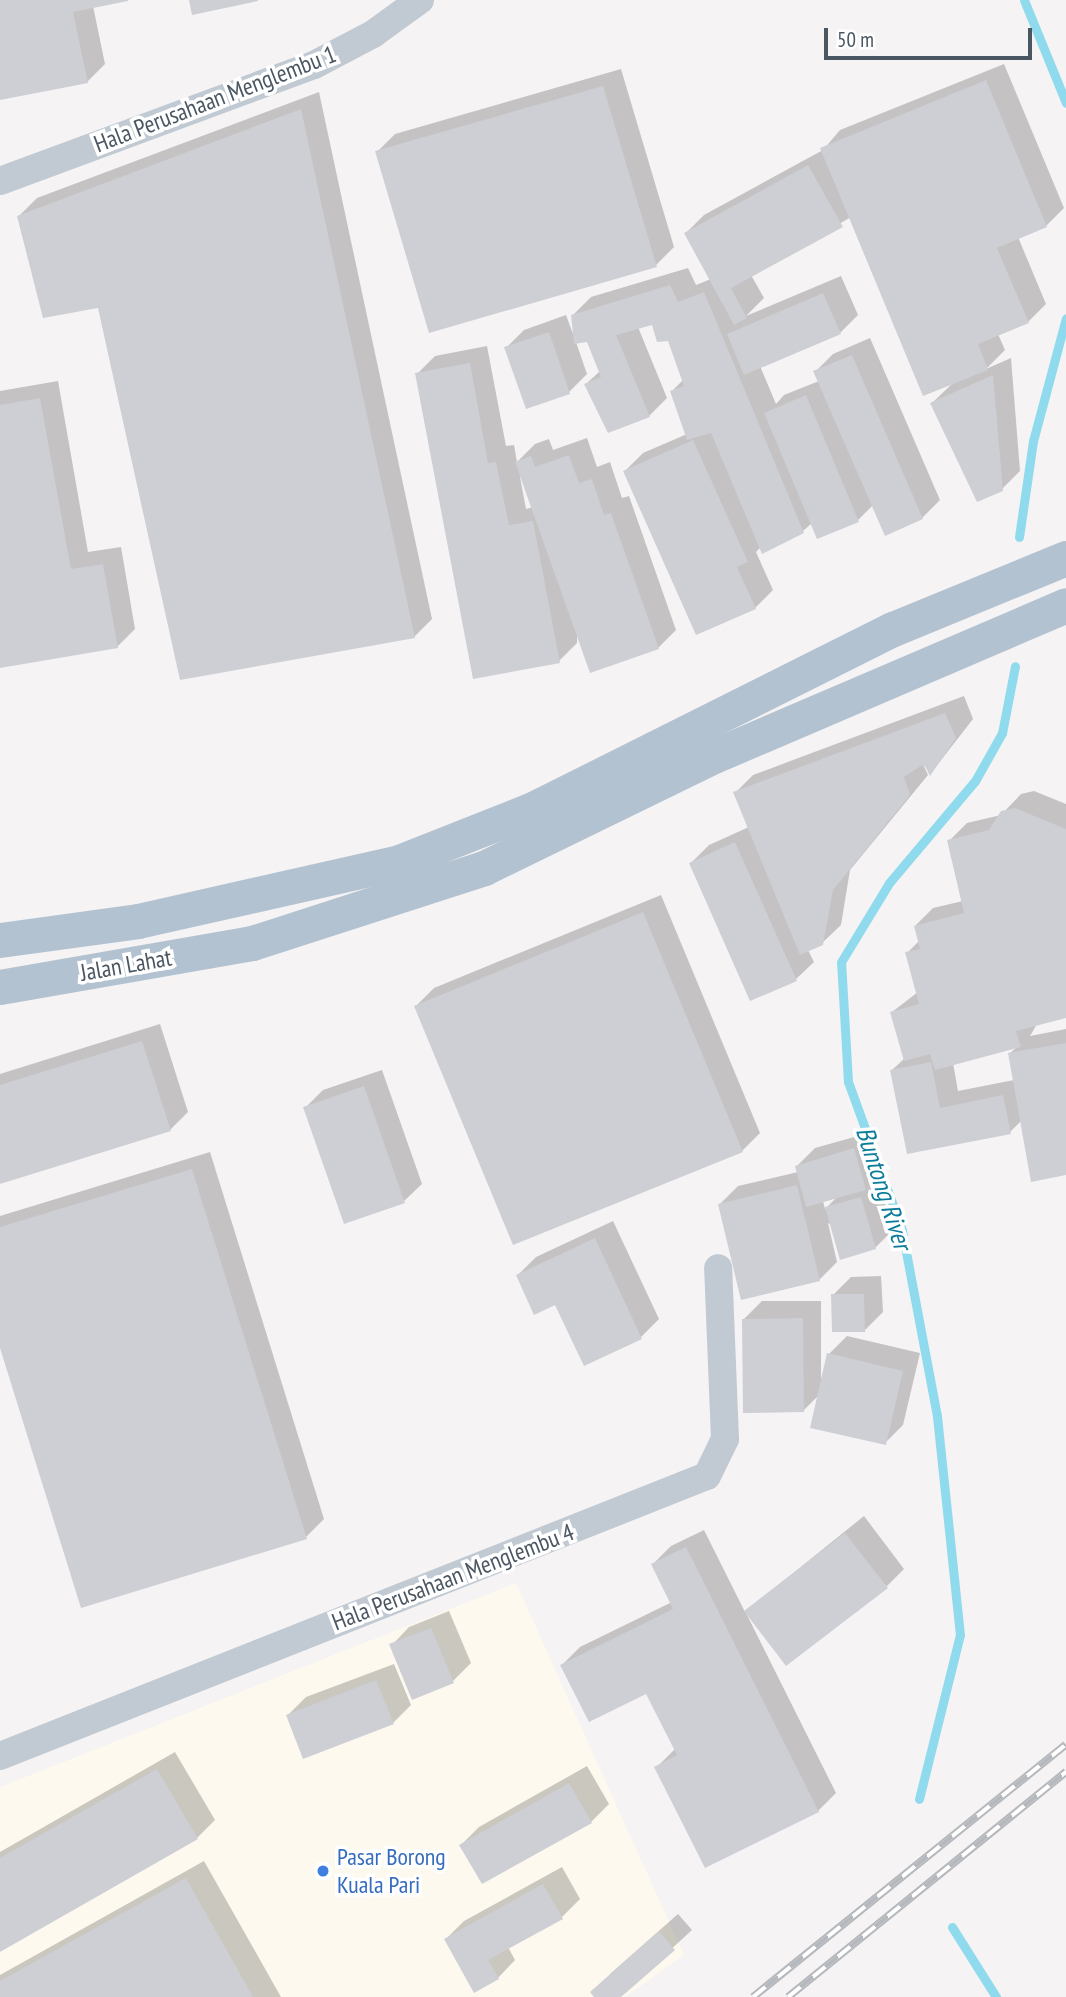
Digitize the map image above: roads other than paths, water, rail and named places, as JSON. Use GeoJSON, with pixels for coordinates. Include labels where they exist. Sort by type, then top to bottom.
{"type":"FeatureCollection","features":[{"type":"Feature","properties":{"kind":"main road"},"geometry":{"type":"LineString","coordinates":[[0,940],[138,921],[399,862],[533,809],[893,629],[1066,558]]}},
{"type":"Feature","properties":{"kind":"main road","name":"Jalan Lahat"},"geometry":{"type":"LineString","coordinates":[[0,987],[252,943],[484,868],[715,756],[1066,605]]}},
{"type":"Feature","properties":{"kind":"street","name":"Hala Perusahaan Menglembu 1"},"geometry":{"type":"LineString","coordinates":[[0,181],[314,65],[373,34],[420,0]]}},
{"type":"Feature","properties":{"kind":"street","name":"Hala Perusahaan Menglembu 4"},"geometry":{"type":"LineString","coordinates":[[0,1756],[707,1476],[725,1439],[718,1268]]}},
{"type":"Feature","properties":{"kind":"waterway","name":"Buntong River"},"geometry":{"type":"LineString","coordinates":[[1024,0],[1066,103]]}},
{"type":"Feature","properties":{"kind":"waterway","name":"Buntong River"},"geometry":{"type":"LineString","coordinates":[[1019,537],[1033,441],[1066,318]]}},
{"type":"Feature","properties":{"kind":"waterway","name":"Buntong River"},"geometry":{"type":"LineString","coordinates":[[919,1799],[960,1635],[937,1416],[902,1230],[848,1082],[841,962],[889,883],[975,781],[1002,733],[1015,666]]}},
{"type":"Feature","properties":{"kind":"waterway","name":"Buntong River"},"geometry":{"type":"LineString","coordinates":[[952,1927],[996,1997]]}},
{"type":"Feature","properties":{"kind":"railway"},"geometry":{"type":"LineString","coordinates":[[753,1997],[1066,1744]]}},
{"type":"Feature","properties":{"kind":"railway"},"geometry":{"type":"LineString","coordinates":[[788,1997],[1066,1772]]}},
{"type":"Feature","properties":{"kind":"place","name":"Pasar Borong Kuala Pari"},"geometry":{"type":"Point","coordinates":[323,1871]}}]}
